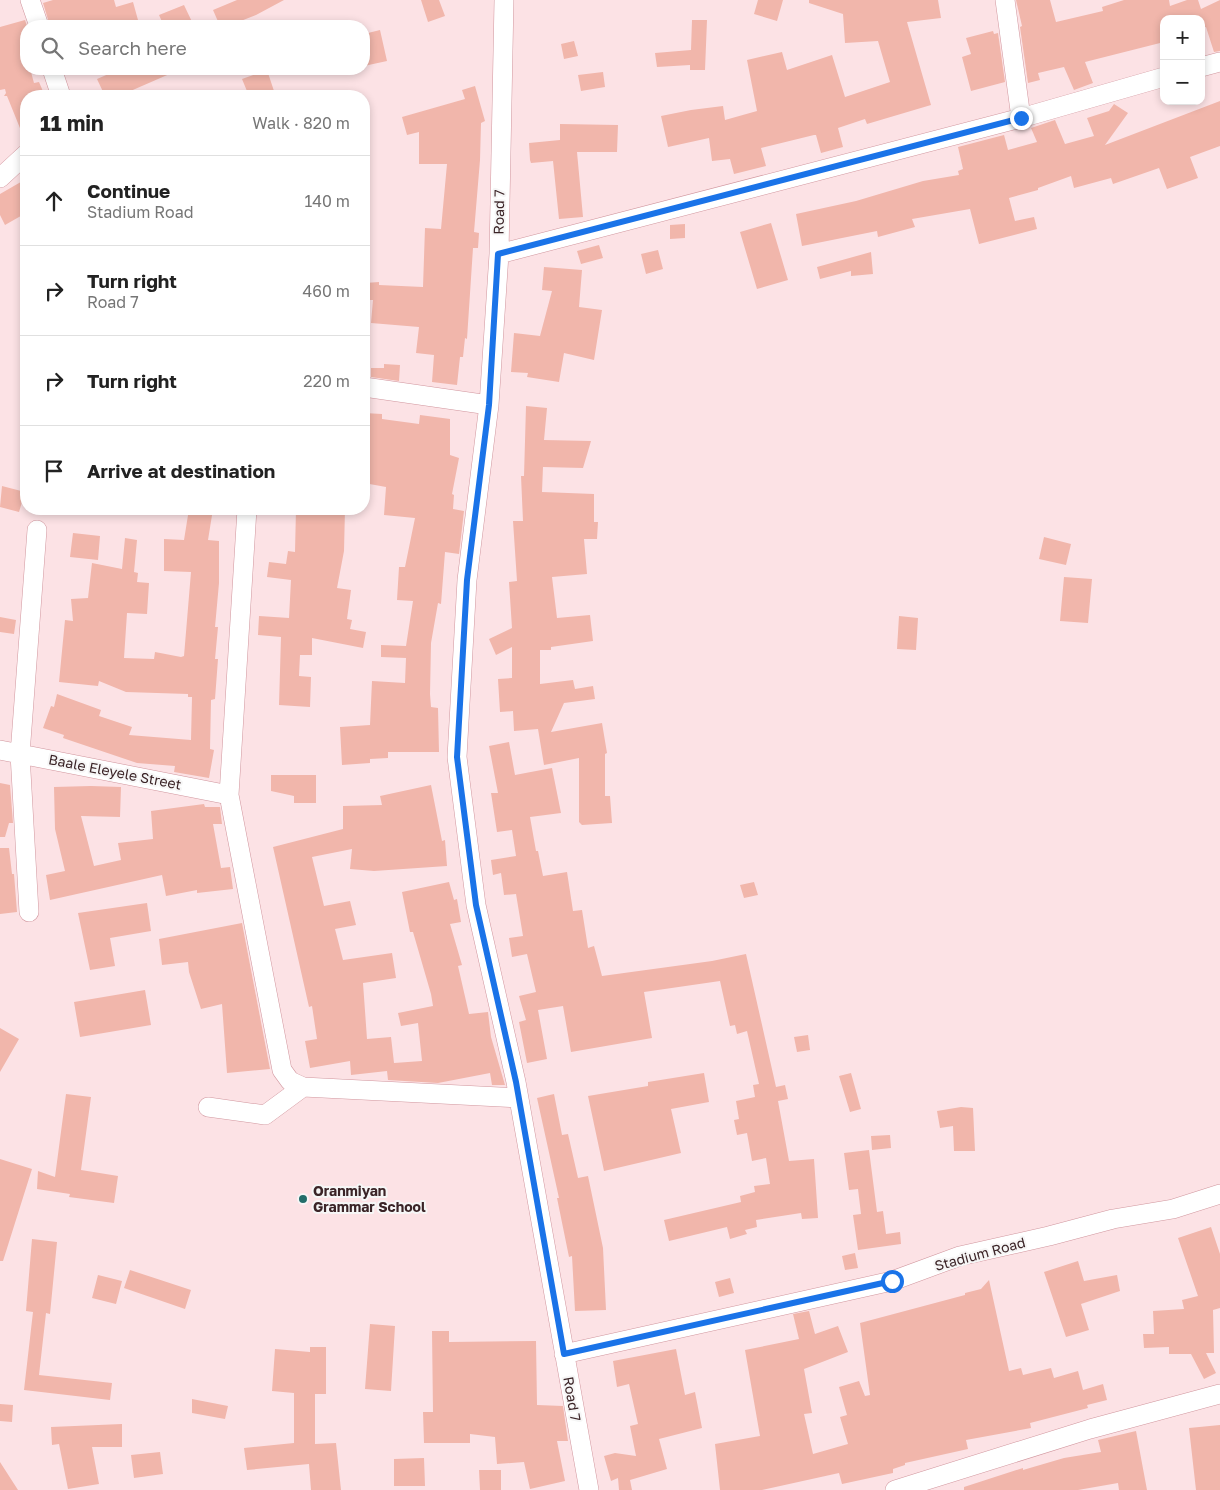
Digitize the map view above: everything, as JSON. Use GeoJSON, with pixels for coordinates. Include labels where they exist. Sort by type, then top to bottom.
{"type":"FeatureCollection","features":[{"type":"Feature","properties":{"kind":"street"},"geometry":{"type":"LineString","coordinates":[[30,0],[37,20]]}},
{"type":"Feature","properties":{"kind":"street","name":"Road 7"},"geometry":{"type":"LineString","coordinates":[[504,0],[498,254],[489,405],[467,580],[457,757],[476,905],[504,1022],[589,1490]]}},
{"type":"Feature","properties":{"kind":"street"},"geometry":{"type":"LineString","coordinates":[[1005,0],[1021,118]]}},
{"type":"Feature","properties":{"kind":"street"},"geometry":{"type":"LineString","coordinates":[[1205,66],[1220,62]]}},
{"type":"Feature","properties":{"kind":"street"},"geometry":{"type":"LineString","coordinates":[[54,75],[59,90]]}},
{"type":"Feature","properties":{"kind":"street"},"geometry":{"type":"LineString","coordinates":[[498,254],[1021,118],[1160,79]]}},
{"type":"Feature","properties":{"kind":"street"},"geometry":{"type":"LineString","coordinates":[[0,178],[20,160]]}},
{"type":"Feature","properties":{"kind":"street"},"geometry":{"type":"LineString","coordinates":[[370,388],[489,405]]}},
{"type":"Feature","properties":{"kind":"street"},"geometry":{"type":"LineString","coordinates":[[247,515],[229,795],[282,1070],[290,1081],[303,1087],[518,1098]]}},
{"type":"Feature","properties":{"kind":"street"},"geometry":{"type":"LineString","coordinates":[[29,912],[20,754],[37,530]]}},
{"type":"Feature","properties":{"kind":"street","name":"Baale Eleyele Street"},"geometry":{"type":"LineString","coordinates":[[0,750],[229,795]]}},
{"type":"Feature","properties":{"kind":"street"},"geometry":{"type":"LineString","coordinates":[[208,1107],[265,1115],[303,1087]]}},
{"type":"Feature","properties":{"kind":"street","name":"Stadium Road"},"geometry":{"type":"LineString","coordinates":[[564,1354],[892,1281],[960,1256],[1113,1219],[1173,1209],[1220,1194]]}},
{"type":"Feature","properties":{"kind":"street"},"geometry":{"type":"LineString","coordinates":[[895,1490],[1090,1429],[1220,1394]]}},
{"type":"Feature","properties":{"kind":"building"},"geometry":{"type":"Polygon","coordinates":[[[53,0],[114,0],[116,7],[133,2],[138,20],[48,20],[43,3],[53,0]]]}},
{"type":"Feature","properties":{"kind":"building"},"geometry":{"type":"Polygon","coordinates":[[[237,0],[284,0],[243,20],[217,20],[213,10],[237,0]]]}},
{"type":"Feature","properties":{"kind":"building"},"geometry":{"type":"Polygon","coordinates":[[[421,0],[439,0],[445,16],[428,22],[421,0]]]}},
{"type":"Feature","properties":{"kind":"building"},"geometry":{"type":"Polygon","coordinates":[[[758,0],[783,0],[777,21],[754,14],[758,0]]]}},
{"type":"Feature","properties":{"kind":"building"},"geometry":{"type":"Polygon","coordinates":[[[809,0],[938,0],[941,18],[907,22],[931,105],[867,124],[865,119],[838,128],[843,147],[821,153],[816,135],[761,148],[766,166],[734,174],[730,159],[712,161],[709,138],[668,147],[661,116],[723,106],[725,120],[757,111],[747,60],[782,52],[787,70],[832,55],[845,97],[890,82],[878,41],[845,43],[843,14],[809,3],[809,0]]]}},
{"type":"Feature","properties":{"kind":"building"},"geometry":{"type":"Polygon","coordinates":[[[1016,0],[1050,0],[1056,22],[1103,11],[1102,7],[1124,0],[1169,0],[1170,6],[1187,0],[1198,0],[1201,9],[1220,0],[1220,51],[1214,52],[1205,27],[1205,15],[1160,15],[1160,43],[1085,62],[1093,83],[1074,90],[1064,67],[1038,73],[1040,80],[1028,83],[1020,27],[1022,26],[1016,0]]]}},
{"type":"Feature","properties":{"kind":"building"},"geometry":{"type":"Polygon","coordinates":[[[184,5],[191,20],[161,20],[159,15],[184,5]]]}},
{"type":"Feature","properties":{"kind":"building"},"geometry":{"type":"Polygon","coordinates":[[[692,20],[707,20],[705,70],[690,70],[690,65],[657,67],[655,53],[691,50],[692,20]]]}},
{"type":"Feature","properties":{"kind":"building"},"geometry":{"type":"Polygon","coordinates":[[[20,21],[20,75],[32,75],[34,83],[39,82],[42,90],[20,90],[20,128],[7,96],[4,96],[6,93],[5,89],[0,90],[0,27],[20,21]]]}},
{"type":"Feature","properties":{"kind":"building"},"geometry":{"type":"Polygon","coordinates":[[[380,30],[387,61],[370,65],[370,32],[380,30]]]}},
{"type":"Feature","properties":{"kind":"building"},"geometry":{"type":"Polygon","coordinates":[[[993,31],[994,34],[998,33],[1005,82],[971,91],[962,57],[971,54],[966,38],[993,31]]]}},
{"type":"Feature","properties":{"kind":"building"},"geometry":{"type":"Polygon","coordinates":[[[574,41],[578,56],[564,59],[561,44],[574,41]]]}},
{"type":"Feature","properties":{"kind":"building"},"geometry":{"type":"Polygon","coordinates":[[[603,72],[605,87],[581,91],[578,75],[603,72]]]}},
{"type":"Feature","properties":{"kind":"building"},"geometry":{"type":"Polygon","coordinates":[[[106,75],[167,75],[133,90],[102,90],[97,79],[106,75]]]}},
{"type":"Feature","properties":{"kind":"building"},"geometry":{"type":"Polygon","coordinates":[[[253,75],[269,75],[274,90],[247,90],[242,79],[253,75]]]}},
{"type":"Feature","properties":{"kind":"building"},"geometry":{"type":"Polygon","coordinates":[[[475,86],[485,121],[481,123],[474,232],[479,233],[478,248],[473,248],[467,339],[465,338],[463,357],[460,357],[457,385],[432,382],[434,355],[416,353],[419,327],[371,323],[373,300],[370,300],[370,283],[379,282],[379,285],[423,287],[425,228],[441,229],[447,164],[419,164],[419,132],[407,135],[402,117],[465,99],[462,90],[475,86]]]}},
{"type":"Feature","properties":{"kind":"building"},"geometry":{"type":"Polygon","coordinates":[[[1220,101],[1220,146],[1190,157],[1198,178],[1167,189],[1159,168],[1113,184],[1111,178],[1074,188],[1071,176],[1038,188],[1038,190],[1009,198],[1015,221],[1034,217],[1037,229],[979,244],[970,209],[912,219],[915,227],[878,237],[877,231],[802,246],[796,214],[856,201],[923,181],[959,175],[958,171],[963,169],[958,147],[1004,135],[1008,150],[1037,142],[1031,128],[1055,120],[1065,144],[1094,136],[1087,118],[1109,111],[1114,104],[1128,113],[1105,145],[1220,101]]]}},
{"type":"Feature","properties":{"kind":"building"},"geometry":{"type":"Polygon","coordinates":[[[560,124],[618,125],[617,152],[577,152],[583,217],[559,219],[553,161],[531,163],[530,160],[529,143],[560,140],[560,124]]]}},
{"type":"Feature","properties":{"kind":"building"},"geometry":{"type":"Polygon","coordinates":[[[20,182],[20,216],[5,225],[0,215],[0,194],[20,182]]]}},
{"type":"Feature","properties":{"kind":"building"},"geometry":{"type":"Polygon","coordinates":[[[771,223],[788,280],[757,289],[740,232],[771,223]]]}},
{"type":"Feature","properties":{"kind":"building"},"geometry":{"type":"Polygon","coordinates":[[[685,224],[685,238],[670,239],[670,225],[685,224]]]}},
{"type":"Feature","properties":{"kind":"building"},"geometry":{"type":"Polygon","coordinates":[[[599,245],[603,258],[581,264],[577,251],[599,245]]]}},
{"type":"Feature","properties":{"kind":"building"},"geometry":{"type":"Polygon","coordinates":[[[658,250],[663,269],[646,274],[641,254],[658,250]]]}},
{"type":"Feature","properties":{"kind":"building"},"geometry":{"type":"Polygon","coordinates":[[[871,252],[873,274],[851,276],[851,271],[820,279],[817,267],[871,252]]]}},
{"type":"Feature","properties":{"kind":"building"},"geometry":{"type":"Polygon","coordinates":[[[544,267],[582,270],[579,307],[602,310],[594,360],[564,353],[559,382],[527,377],[528,373],[511,372],[514,333],[540,336],[552,291],[542,290],[544,267]]]}},
{"type":"Feature","properties":{"kind":"building"},"geometry":{"type":"Polygon","coordinates":[[[384,364],[400,365],[399,381],[371,377],[371,368],[384,368],[384,364]]]}},
{"type":"Feature","properties":{"kind":"building"},"geometry":{"type":"Polygon","coordinates":[[[526,406],[547,408],[544,440],[591,441],[583,468],[543,467],[542,492],[594,494],[594,522],[598,522],[597,539],[584,539],[587,574],[552,577],[557,618],[590,615],[593,641],[551,647],[551,650],[540,650],[540,684],[573,680],[575,689],[593,686],[595,699],[564,703],[551,732],[602,723],[607,753],[605,754],[605,796],[610,796],[612,823],[582,825],[579,822],[579,758],[544,765],[538,729],[514,731],[513,711],[500,712],[498,679],[512,678],[512,647],[496,655],[489,639],[512,628],[509,582],[517,581],[513,521],[523,521],[521,476],[524,476],[526,406]]]}},
{"type":"Feature","properties":{"kind":"building"},"geometry":{"type":"Polygon","coordinates":[[[370,413],[382,414],[382,419],[419,424],[420,415],[450,419],[450,455],[459,458],[452,494],[454,495],[453,509],[464,511],[459,554],[445,552],[441,604],[438,603],[431,643],[430,694],[431,707],[438,708],[439,752],[388,752],[388,758],[370,759],[370,763],[342,765],[340,727],[370,725],[372,681],[405,683],[406,658],[381,657],[381,645],[406,646],[413,601],[397,600],[399,567],[405,567],[415,518],[384,515],[386,487],[370,484],[370,413]]]}},
{"type":"Feature","properties":{"kind":"building"},"geometry":{"type":"Polygon","coordinates":[[[2,486],[20,491],[19,512],[0,507],[2,486]]]}},
{"type":"Feature","properties":{"kind":"building"},"geometry":{"type":"Polygon","coordinates":[[[188,515],[212,515],[208,540],[219,541],[219,583],[215,627],[218,627],[215,659],[218,659],[215,699],[211,700],[210,749],[214,750],[209,778],[174,772],[175,766],[137,763],[63,738],[64,735],[43,728],[51,706],[54,707],[57,694],[101,710],[99,716],[132,727],[129,735],[191,740],[192,697],[188,697],[188,694],[126,692],[99,681],[98,686],[59,682],[65,620],[73,621],[71,599],[88,598],[92,563],[122,569],[125,538],[137,540],[134,572],[138,573],[137,582],[149,583],[147,614],[127,613],[124,658],[154,659],[155,652],[184,656],[191,572],[164,571],[164,539],[184,540],[188,515]]]}},
{"type":"Feature","properties":{"kind":"building"},"geometry":{"type":"Polygon","coordinates":[[[296,515],[345,515],[344,551],[337,588],[351,590],[347,619],[352,620],[350,629],[366,632],[363,648],[312,638],[312,655],[300,655],[299,676],[311,677],[310,707],[279,705],[281,637],[258,635],[259,616],[289,618],[291,580],[267,577],[269,562],[286,564],[288,551],[295,552],[296,515]]]}},
{"type":"Feature","properties":{"kind":"building"},"geometry":{"type":"Polygon","coordinates":[[[73,533],[100,536],[98,560],[70,557],[73,533]]]}},
{"type":"Feature","properties":{"kind":"building"},"geometry":{"type":"Polygon","coordinates":[[[1044,537],[1071,544],[1066,565],[1039,559],[1044,537]]]}},
{"type":"Feature","properties":{"kind":"building"},"geometry":{"type":"Polygon","coordinates":[[[1064,577],[1092,579],[1088,623],[1060,621],[1064,577]]]}},
{"type":"Feature","properties":{"kind":"building"},"geometry":{"type":"Polygon","coordinates":[[[899,616],[918,618],[916,650],[897,649],[899,616]]]}},
{"type":"Feature","properties":{"kind":"building"},"geometry":{"type":"Polygon","coordinates":[[[0,617],[16,620],[14,634],[0,632],[0,617]]]}},
{"type":"Feature","properties":{"kind":"building"},"geometry":{"type":"Polygon","coordinates":[[[509,742],[515,775],[552,768],[561,813],[530,817],[536,851],[538,851],[543,876],[567,872],[573,911],[582,910],[588,948],[594,946],[602,976],[712,961],[746,954],[776,1087],[785,1085],[788,1099],[778,1101],[789,1161],[814,1159],[818,1218],[802,1219],[801,1213],[756,1220],[757,1227],[745,1230],[747,1234],[730,1239],[727,1227],[669,1241],[664,1220],[741,1202],[740,1196],[755,1192],[754,1186],[770,1184],[766,1158],[752,1161],[747,1133],[737,1135],[734,1120],[739,1119],[736,1101],[755,1097],[753,1085],[759,1084],[747,1031],[737,1034],[735,1025],[730,1026],[720,981],[644,992],[652,1038],[571,1052],[563,1006],[538,1010],[547,1059],[527,1063],[519,1022],[526,1020],[519,996],[536,992],[527,954],[512,957],[509,938],[523,936],[516,894],[504,895],[501,873],[493,875],[491,860],[516,856],[512,830],[497,832],[491,793],[498,793],[489,746],[509,742]]]}},
{"type":"Feature","properties":{"kind":"building"},"geometry":{"type":"Polygon","coordinates":[[[271,775],[316,775],[316,803],[294,803],[294,796],[271,791],[271,775]]]}},
{"type":"Feature","properties":{"kind":"building"},"geometry":{"type":"Polygon","coordinates":[[[0,783],[10,785],[13,823],[9,823],[5,837],[0,837],[0,783]]]}},
{"type":"Feature","properties":{"kind":"building"},"geometry":{"type":"Polygon","coordinates":[[[431,785],[442,841],[445,840],[447,866],[374,871],[350,869],[352,849],[312,857],[324,906],[350,901],[356,925],[335,929],[343,960],[392,953],[396,978],[363,983],[367,1039],[391,1037],[394,1063],[422,1061],[418,1023],[401,1026],[398,1013],[433,1006],[413,932],[410,932],[402,892],[449,882],[454,900],[457,899],[461,922],[450,924],[462,965],[458,966],[469,1014],[488,1012],[491,1037],[505,1085],[492,1085],[490,1073],[438,1083],[388,1080],[387,1071],[351,1075],[350,1061],[310,1068],[305,1041],[317,1039],[312,1006],[309,1007],[273,847],[343,829],[343,806],[382,805],[380,796],[431,785]]]}},
{"type":"Feature","properties":{"kind":"building"},"geometry":{"type":"Polygon","coordinates":[[[54,787],[121,787],[120,817],[81,816],[94,866],[121,860],[118,843],[153,839],[151,811],[204,804],[205,807],[220,807],[222,824],[213,824],[221,868],[230,867],[233,889],[197,893],[197,890],[166,896],[162,875],[50,900],[46,875],[65,871],[55,829],[54,787]]]}},
{"type":"Feature","properties":{"kind":"building"},"geometry":{"type":"Polygon","coordinates":[[[0,848],[9,848],[12,874],[14,874],[17,912],[0,914],[0,848]]]}},
{"type":"Feature","properties":{"kind":"building"},"geometry":{"type":"Polygon","coordinates":[[[754,882],[758,895],[744,898],[740,885],[754,882]]]}},
{"type":"Feature","properties":{"kind":"building"},"geometry":{"type":"Polygon","coordinates":[[[147,903],[151,931],[110,938],[115,966],[90,970],[78,913],[147,903]]]}},
{"type":"Feature","properties":{"kind":"building"},"geometry":{"type":"Polygon","coordinates":[[[242,923],[270,1069],[227,1073],[222,1004],[201,1009],[189,972],[188,962],[162,965],[159,939],[242,923]]]}},
{"type":"Feature","properties":{"kind":"building"},"geometry":{"type":"Polygon","coordinates":[[[145,990],[151,1025],[80,1037],[74,1002],[145,990]]]}},
{"type":"Feature","properties":{"kind":"building"},"geometry":{"type":"Polygon","coordinates":[[[0,1028],[19,1039],[0,1072],[0,1028]]]}},
{"type":"Feature","properties":{"kind":"building"},"geometry":{"type":"Polygon","coordinates":[[[808,1035],[810,1050],[797,1052],[794,1037],[808,1035]]]}},
{"type":"Feature","properties":{"kind":"building"},"geometry":{"type":"Polygon","coordinates":[[[704,1073],[709,1102],[671,1109],[681,1153],[604,1171],[588,1096],[648,1086],[648,1082],[704,1073]]]}},
{"type":"Feature","properties":{"kind":"building"},"geometry":{"type":"Polygon","coordinates":[[[851,1073],[861,1109],[850,1112],[839,1076],[851,1073]]]}},
{"type":"Feature","properties":{"kind":"building"},"geometry":{"type":"Polygon","coordinates":[[[66,1094],[91,1097],[81,1170],[118,1176],[114,1203],[69,1197],[70,1194],[37,1189],[38,1171],[55,1177],[66,1094]]]}},
{"type":"Feature","properties":{"kind":"building"},"geometry":{"type":"Polygon","coordinates":[[[554,1094],[562,1135],[568,1134],[578,1178],[588,1176],[603,1248],[606,1310],[575,1311],[572,1256],[569,1257],[557,1198],[559,1198],[537,1098],[554,1094]]]}},
{"type":"Feature","properties":{"kind":"building"},"geometry":{"type":"Polygon","coordinates":[[[961,1107],[973,1108],[975,1151],[954,1151],[953,1126],[940,1128],[937,1111],[961,1107]]]}},
{"type":"Feature","properties":{"kind":"building"},"geometry":{"type":"Polygon","coordinates":[[[890,1135],[891,1148],[872,1150],[871,1136],[890,1135]]]}},
{"type":"Feature","properties":{"kind":"building"},"geometry":{"type":"Polygon","coordinates":[[[869,1150],[877,1212],[883,1211],[886,1234],[900,1232],[901,1244],[858,1250],[853,1215],[861,1214],[858,1189],[849,1190],[844,1153],[869,1150]]]}},
{"type":"Feature","properties":{"kind":"building"},"geometry":{"type":"Polygon","coordinates":[[[0,1159],[32,1169],[3,1261],[0,1261],[0,1159]]]}},
{"type":"Feature","properties":{"kind":"building"},"geometry":{"type":"Polygon","coordinates":[[[1211,1227],[1220,1254],[1220,1308],[1213,1310],[1214,1353],[1206,1353],[1216,1373],[1204,1379],[1191,1354],[1169,1354],[1169,1347],[1144,1348],[1143,1334],[1154,1334],[1153,1311],[1184,1309],[1182,1300],[1198,1296],[1178,1238],[1211,1227]]]}},
{"type":"Feature","properties":{"kind":"building"},"geometry":{"type":"Polygon","coordinates":[[[32,1239],[57,1242],[50,1314],[46,1313],[39,1375],[112,1383],[110,1400],[24,1390],[33,1312],[26,1311],[32,1239]]]}},
{"type":"Feature","properties":{"kind":"building"},"geometry":{"type":"Polygon","coordinates":[[[855,1253],[858,1268],[845,1270],[842,1256],[855,1253]]]}},
{"type":"Feature","properties":{"kind":"building"},"geometry":{"type":"Polygon","coordinates":[[[1078,1261],[1084,1281],[1117,1275],[1120,1291],[1081,1304],[1089,1330],[1066,1337],[1044,1272],[1078,1261]]]}},
{"type":"Feature","properties":{"kind":"building"},"geometry":{"type":"Polygon","coordinates":[[[130,1270],[191,1290],[185,1309],[124,1288],[130,1270]]]}},
{"type":"Feature","properties":{"kind":"building"},"geometry":{"type":"Polygon","coordinates":[[[98,1275],[122,1281],[116,1304],[92,1298],[98,1275]]]}},
{"type":"Feature","properties":{"kind":"building"},"geometry":{"type":"Polygon","coordinates":[[[730,1278],[734,1293],[719,1297],[715,1282],[730,1278]]]}},
{"type":"Feature","properties":{"kind":"building"},"geometry":{"type":"Polygon","coordinates":[[[989,1280],[1009,1371],[1021,1368],[1023,1375],[1051,1368],[1054,1378],[1078,1371],[1083,1390],[1103,1384],[1107,1400],[1087,1405],[1088,1408],[1030,1423],[1031,1428],[966,1440],[968,1449],[905,1463],[905,1465],[893,1469],[893,1473],[842,1484],[839,1473],[762,1490],[720,1490],[715,1444],[760,1436],[745,1350],[799,1339],[793,1314],[809,1311],[815,1334],[838,1326],[848,1352],[804,1369],[812,1413],[804,1414],[813,1454],[848,1444],[840,1417],[847,1415],[839,1387],[859,1381],[865,1396],[870,1395],[860,1323],[965,1295],[965,1293],[981,1289],[989,1280]]]}},
{"type":"Feature","properties":{"kind":"building"},"geometry":{"type":"Polygon","coordinates":[[[370,1324],[395,1326],[391,1391],[365,1389],[370,1324]]]}},
{"type":"Feature","properties":{"kind":"building"},"geometry":{"type":"Polygon","coordinates":[[[432,1331],[449,1331],[449,1342],[536,1341],[537,1405],[563,1406],[568,1441],[557,1441],[565,1481],[530,1489],[524,1462],[497,1464],[495,1437],[470,1434],[470,1443],[424,1443],[423,1412],[433,1412],[432,1331]]]}},
{"type":"Feature","properties":{"kind":"building"},"geometry":{"type":"Polygon","coordinates":[[[310,1347],[326,1347],[326,1394],[315,1394],[315,1444],[336,1443],[341,1490],[311,1490],[309,1464],[247,1470],[244,1448],[294,1443],[294,1393],[272,1391],[275,1349],[310,1352],[310,1347]]]}},
{"type":"Feature","properties":{"kind":"building"},"geometry":{"type":"Polygon","coordinates":[[[676,1349],[685,1395],[695,1392],[702,1428],[659,1439],[667,1469],[630,1480],[632,1490],[619,1490],[618,1478],[611,1481],[604,1456],[615,1453],[636,1456],[630,1426],[638,1424],[629,1384],[617,1387],[613,1361],[676,1349]]]}},
{"type":"Feature","properties":{"kind":"building"},"geometry":{"type":"Polygon","coordinates":[[[192,1399],[228,1406],[225,1419],[192,1413],[192,1399]]]}},
{"type":"Feature","properties":{"kind":"building"},"geometry":{"type":"Polygon","coordinates":[[[0,1404],[13,1405],[12,1422],[0,1421],[0,1404]]]}},
{"type":"Feature","properties":{"kind":"building"},"geometry":{"type":"Polygon","coordinates":[[[122,1424],[122,1447],[92,1447],[99,1484],[68,1489],[59,1444],[52,1445],[51,1427],[122,1424]]]}},
{"type":"Feature","properties":{"kind":"building"},"geometry":{"type":"Polygon","coordinates":[[[1220,1425],[1220,1490],[1196,1490],[1189,1428],[1220,1425]]]}},
{"type":"Feature","properties":{"kind":"building"},"geometry":{"type":"Polygon","coordinates":[[[1136,1431],[1147,1490],[1119,1490],[1118,1483],[1078,1490],[964,1490],[964,1487],[1023,1468],[1023,1470],[1064,1458],[1101,1452],[1098,1440],[1136,1431]]]}},
{"type":"Feature","properties":{"kind":"building"},"geometry":{"type":"Polygon","coordinates":[[[160,1452],[163,1474],[134,1478],[131,1455],[160,1452]]]}},
{"type":"Feature","properties":{"kind":"building"},"geometry":{"type":"Polygon","coordinates":[[[424,1458],[425,1486],[394,1486],[394,1459],[424,1458]]]}},
{"type":"Feature","properties":{"kind":"building"},"geometry":{"type":"Polygon","coordinates":[[[0,1462],[18,1490],[0,1490],[0,1462]]]}},
{"type":"Feature","properties":{"kind":"building"},"geometry":{"type":"Polygon","coordinates":[[[479,1470],[501,1470],[501,1490],[480,1490],[479,1470]]]}},
{"type":"Feature","properties":{"kind":"place","name":"Oranmiyan Grammar School"},"geometry":{"type":"Point","coordinates":[303,1199]}},
{"type":"Feature","properties":{"kind":"route"},"geometry":{"type":"LineString","coordinates":[[892,1281],[564,1354],[516,1082],[504,1022],[476,905],[457,757],[467,580],[489,405],[498,254],[1021,118]]}}]}
